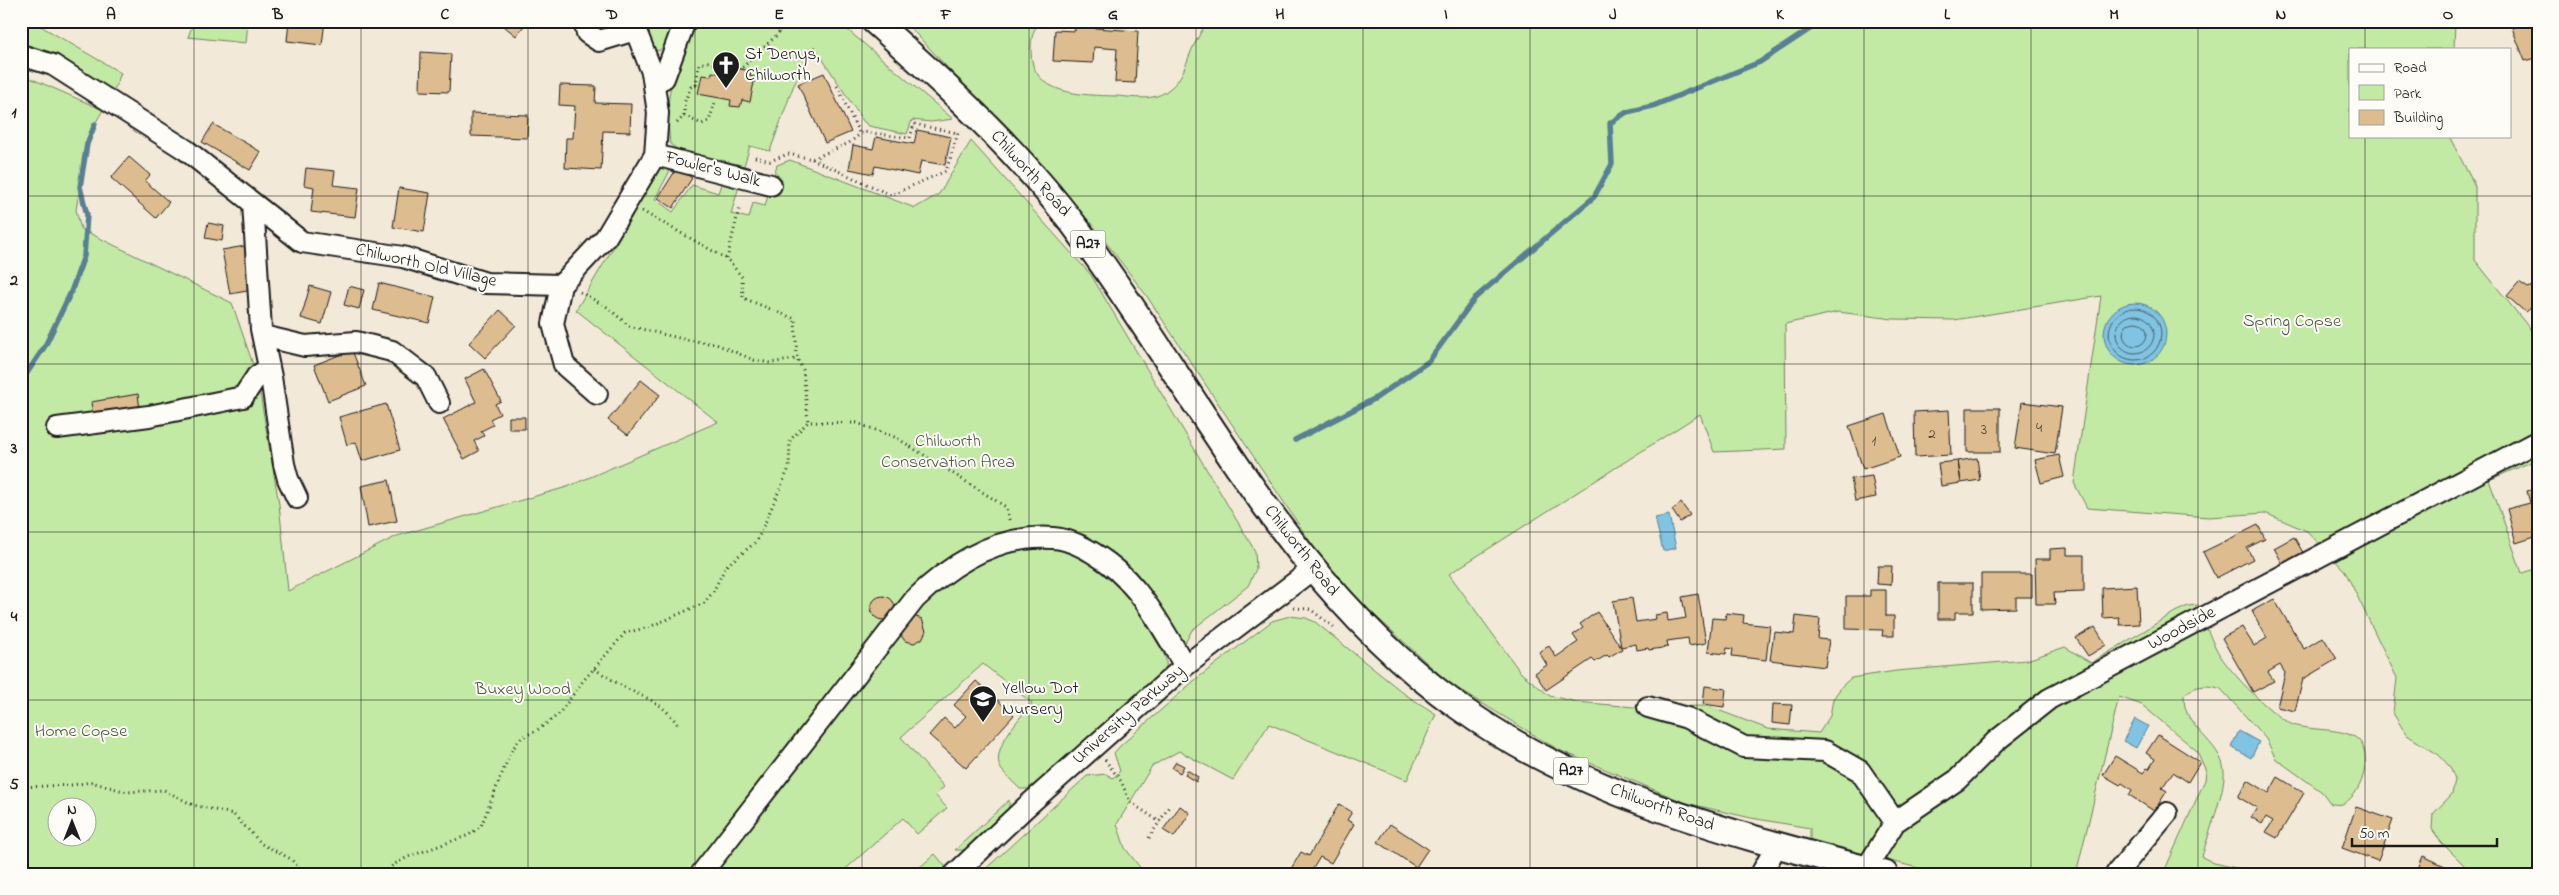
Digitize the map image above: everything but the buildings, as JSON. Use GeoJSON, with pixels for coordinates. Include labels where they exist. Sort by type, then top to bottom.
{"type":"FeatureCollection","features":[{"type":"Feature","properties":{"kind":"main road","name":"Chilworth Road"},"geometry":{"type":"LineString","coordinates":[[874,21],[975,115],[1032,174],[1087,242],[1140,318],[1211,429],[1292,544],[1358,620],[1394,656],[1454,704],[1493,729],[1549,760],[1605,787],[1723,830],[1876,871]]}},
{"type":"Feature","properties":{"kind":"street"},"geometry":{"type":"LineString","coordinates":[[584,21],[587,33],[599,41],[634,25],[652,72],[658,113],[654,155],[606,237],[561,285],[553,324],[564,365],[597,394]]}},
{"type":"Feature","properties":{"kind":"street"},"geometry":{"type":"LineString","coordinates":[[654,83],[664,78],[685,21]]}},
{"type":"Feature","properties":{"kind":"street","name":"Chilworth Old Village"},"geometry":{"type":"LineString","coordinates":[[21,55],[53,65],[178,145],[302,242],[403,257],[486,283],[561,285]]}},
{"type":"Feature","properties":{"kind":"street","name":"Fowler's Walk"},"geometry":{"type":"LineString","coordinates":[[654,155],[771,185]]}},
{"type":"Feature","properties":{"kind":"street"},"geometry":{"type":"LineString","coordinates":[[253,203],[263,336],[284,464],[288,479],[297,498]]}},
{"type":"Feature","properties":{"kind":"street"},"geometry":{"type":"LineString","coordinates":[[263,336],[305,346],[356,342],[392,351],[426,377],[439,403]]}},
{"type":"Feature","properties":{"kind":"street"},"geometry":{"type":"LineString","coordinates":[[57,428],[149,416],[236,399],[242,397],[257,376],[269,368]]}},
{"type":"Feature","properties":{"kind":"street","name":"Woodside"},"geometry":{"type":"LineString","coordinates":[[1876,871],[1895,822],[1957,780],[1996,741],[2049,699],[2538,441]]}},
{"type":"Feature","properties":{"kind":"street"},"geometry":{"type":"LineString","coordinates":[[701,874],[822,722],[915,599],[938,576],[981,550],[1014,541],[1054,538],[1072,543],[1109,564],[1139,595],[1185,666]]}},
{"type":"Feature","properties":{"kind":"street","name":"University Parkway"},"geometry":{"type":"LineString","coordinates":[[955,874],[1093,746],[1185,666],[1313,569]]}},
{"type":"Feature","properties":{"kind":"street"},"geometry":{"type":"LineString","coordinates":[[1648,707],[1687,718],[1744,747],[1825,751],[1860,771],[1895,822]]}},
{"type":"Feature","properties":{"kind":"street"},"geometry":{"type":"LineString","coordinates":[[2116,874],[2167,812]]}},
{"type":"Feature","properties":{"kind":"street"},"geometry":{"type":"LineString","coordinates":[[1761,874],[1777,845]]}},
{"type":"Feature","properties":{"kind":"path"},"geometry":{"type":"LineString","coordinates":[[674,128],[684,116],[686,94],[691,87],[698,85],[699,64],[708,62],[743,68],[778,34],[785,21]]}},
{"type":"Feature","properties":{"kind":"path"},"geometry":{"type":"LineString","coordinates":[[837,86],[860,135]]}},
{"type":"Feature","properties":{"kind":"path"},"geometry":{"type":"LineString","coordinates":[[684,116],[702,124],[709,121],[715,103]]}},
{"type":"Feature","properties":{"kind":"path"},"geometry":{"type":"LineString","coordinates":[[755,157],[770,161],[788,154],[812,159],[891,195],[946,171],[957,133],[975,115]]}},
{"type":"Feature","properties":{"kind":"path"},"geometry":{"type":"LineString","coordinates":[[812,159],[849,143],[863,132],[878,132],[910,138],[914,124],[957,133]]}},
{"type":"Feature","properties":{"kind":"path"},"geometry":{"type":"LineString","coordinates":[[626,203],[727,258],[742,277],[743,298],[795,319],[797,359],[803,370],[808,422]]}},
{"type":"Feature","properties":{"kind":"path"},"geometry":{"type":"LineString","coordinates":[[727,258],[739,209]]}},
{"type":"Feature","properties":{"kind":"path"},"geometry":{"type":"LineString","coordinates":[[561,285],[585,294],[607,307],[629,326],[687,340],[716,344],[754,360],[770,363],[797,359]]}},
{"type":"Feature","properties":{"kind":"path"},"geometry":{"type":"LineString","coordinates":[[385,874],[393,865],[408,857],[469,834],[481,826],[511,751],[522,737],[558,715],[625,633],[649,627],[704,603],[713,592],[726,566],[758,541],[789,468],[790,440],[808,422],[857,423],[897,438],[1006,506],[1014,541]]}},
{"type":"Feature","properties":{"kind":"path"},"geometry":{"type":"LineString","coordinates":[[594,669],[632,691],[653,700],[669,712],[678,725]]}},
{"type":"Feature","properties":{"kind":"path"},"geometry":{"type":"LineString","coordinates":[[1093,746],[1121,781],[1130,802],[1160,822]]}},
{"type":"Feature","properties":{"kind":"path"},"geometry":{"type":"LineString","coordinates":[[21,787],[73,785],[91,782],[126,792],[164,790],[193,805],[232,814],[262,844],[291,859],[305,874]]}},
{"type":"Feature","properties":{"kind":"path"},"geometry":{"type":"LineString","coordinates":[[1149,838],[1170,805]]}},
{"type":"Feature","properties":{"kind":"path"},"geometry":{"type":"LineString","coordinates":[[64,874],[83,869],[98,874]]}},
{"type":"Feature","properties":{"kind":"green space"},"geometry":{"type":"Polygon","coordinates":[[[21,21],[32,21],[121,73],[114,90],[21,46],[21,21]]]}},
{"type":"Feature","properties":{"kind":"green space"},"geometry":{"type":"Polygon","coordinates":[[[194,21],[248,21],[246,43],[188,37],[194,21]]]}},
{"type":"Feature","properties":{"kind":"green space"},"geometry":{"type":"Polygon","coordinates":[[[640,21],[676,21],[668,41],[659,51],[652,48],[640,21]]]}},
{"type":"Feature","properties":{"kind":"green space"},"geometry":{"type":"Polygon","coordinates":[[[693,21],[837,21],[953,119],[931,122],[912,120],[907,134],[869,126],[863,121],[814,46],[793,87],[770,151],[750,146],[743,169],[684,154],[670,144],[667,113],[670,90],[693,21]]]}},
{"type":"Feature","properties":{"kind":"green space","name":"Spring Copse"},"geometry":{"type":"Polygon","coordinates":[[[904,21],[1040,21],[1032,38],[1033,65],[1039,76],[1049,85],[1074,93],[1143,98],[1162,94],[1178,81],[1207,21],[2455,21],[2454,48],[2349,48],[2349,138],[2450,138],[2475,186],[2475,260],[2538,339],[2538,459],[2489,480],[2522,573],[2538,568],[2538,874],[2473,874],[2441,842],[2432,829],[2433,814],[2452,794],[2455,780],[2450,767],[2439,755],[2407,735],[2393,713],[2397,678],[2345,571],[2307,531],[2265,513],[2209,517],[2087,508],[2074,483],[2101,296],[1954,320],[1893,319],[1838,312],[1785,324],[1786,449],[1714,452],[1700,414],[1449,574],[1521,673],[1550,696],[1577,702],[1634,707],[1707,706],[1768,729],[1819,733],[1830,716],[1833,699],[1842,686],[1851,678],[1896,671],[2027,660],[2065,647],[2091,663],[2175,612],[2188,606],[2198,605],[2217,651],[2243,684],[2262,703],[2281,718],[2297,726],[2338,731],[2355,737],[2361,743],[2364,750],[2365,767],[2363,777],[2355,794],[2342,804],[2331,804],[2322,792],[2276,759],[2266,739],[2221,689],[2202,686],[2184,695],[2185,707],[2189,717],[2216,751],[2224,771],[2219,801],[2202,857],[2214,863],[2263,874],[2163,874],[2205,780],[2206,771],[2197,751],[2142,705],[2119,697],[2076,874],[1941,874],[1810,840],[1810,828],[1751,818],[1686,803],[1559,750],[1450,684],[1335,579],[1146,295],[1095,228],[904,21]]]}},
{"type":"Feature","properties":{"kind":"green space","name":"Chilworth Conservation Area"},"geometry":{"type":"Polygon","coordinates":[[[21,74],[103,110],[89,134],[76,210],[81,229],[232,303],[257,376],[279,504],[288,591],[397,536],[567,487],[718,422],[576,310],[631,218],[656,165],[673,165],[655,199],[673,212],[692,185],[718,193],[722,181],[739,186],[731,214],[749,218],[753,203],[765,206],[777,165],[790,160],[915,208],[939,194],[971,141],[1091,275],[1255,551],[1256,569],[1248,586],[1192,630],[1183,647],[1167,621],[1152,633],[1165,656],[1165,671],[1042,782],[1027,789],[1020,789],[1003,772],[998,761],[999,753],[1008,734],[1032,703],[983,664],[901,737],[944,787],[935,795],[947,808],[917,834],[903,818],[840,874],[21,874],[21,74]]]}},
{"type":"Feature","properties":{"kind":"green space"},"geometry":{"type":"Polygon","coordinates":[[[1290,616],[1306,618],[1315,622],[1406,695],[1436,714],[1407,780],[1269,724],[1233,780],[1179,751],[1152,766],[1117,824],[1125,848],[1145,874],[980,874],[1087,776],[1106,774],[1113,778],[1120,771],[1114,753],[1195,680],[1272,621],[1290,616]]]}},
{"type":"Feature","properties":{"kind":"green space"},"geometry":{"type":"Polygon","coordinates":[[[1009,800],[1009,811],[966,850],[955,850],[1009,800]]]}},
{"type":"Feature","properties":{"kind":"green space"},"geometry":{"type":"Polygon","coordinates":[[[935,854],[945,866],[943,874],[912,874],[935,854]]]}},
{"type":"Feature","properties":{"kind":"water"},"geometry":{"type":"Polygon","coordinates":[[[2135,303],[2147,306],[2157,312],[2163,322],[2166,334],[2163,346],[2157,356],[2147,362],[2135,365],[2123,362],[2113,356],[2107,346],[2104,334],[2107,322],[2113,312],[2123,306],[2135,303]]]}},
{"type":"Feature","properties":{"kind":"water"},"geometry":{"type":"Polygon","coordinates":[[[1669,515],[1676,548],[1663,551],[1655,518],[1669,515]]]}},
{"type":"Feature","properties":{"kind":"water"},"geometry":{"type":"Polygon","coordinates":[[[2135,719],[2148,726],[2136,748],[2123,741],[2135,719]]]}},
{"type":"Feature","properties":{"kind":"water"},"geometry":{"type":"Polygon","coordinates":[[[2239,731],[2259,742],[2251,758],[2231,747],[2239,731]]]}},
{"type":"Feature","properties":{"kind":"waterway"},"geometry":{"type":"LineString","coordinates":[[1295,440],[1376,398],[1429,361],[1475,298],[1594,197],[1612,164],[1610,123],[1627,112],[1653,106],[1760,62],[1822,21]]}},
{"type":"Feature","properties":{"kind":"waterway"},"geometry":{"type":"LineString","coordinates":[[21,382],[45,346],[71,292],[84,256],[87,215],[80,187],[87,144],[95,124]]}},
{"type":"Feature","properties":{"kind":"place","name":"St Denys, Chilworth"},"geometry":{"type":"Point","coordinates":[726,89]}},
{"type":"Feature","properties":{"kind":"place","name":"Yellow Dot Nursery"},"geometry":{"type":"Point","coordinates":[983,723]}},
{"type":"Feature","properties":{"kind":"park label","name":"Buxey Wood"},"geometry":{"type":"Point","coordinates":[523,690]}},
{"type":"Feature","properties":{"kind":"park label","name":"Home Copse"},"geometry":{"type":"Point","coordinates":[81,732]}}]}
